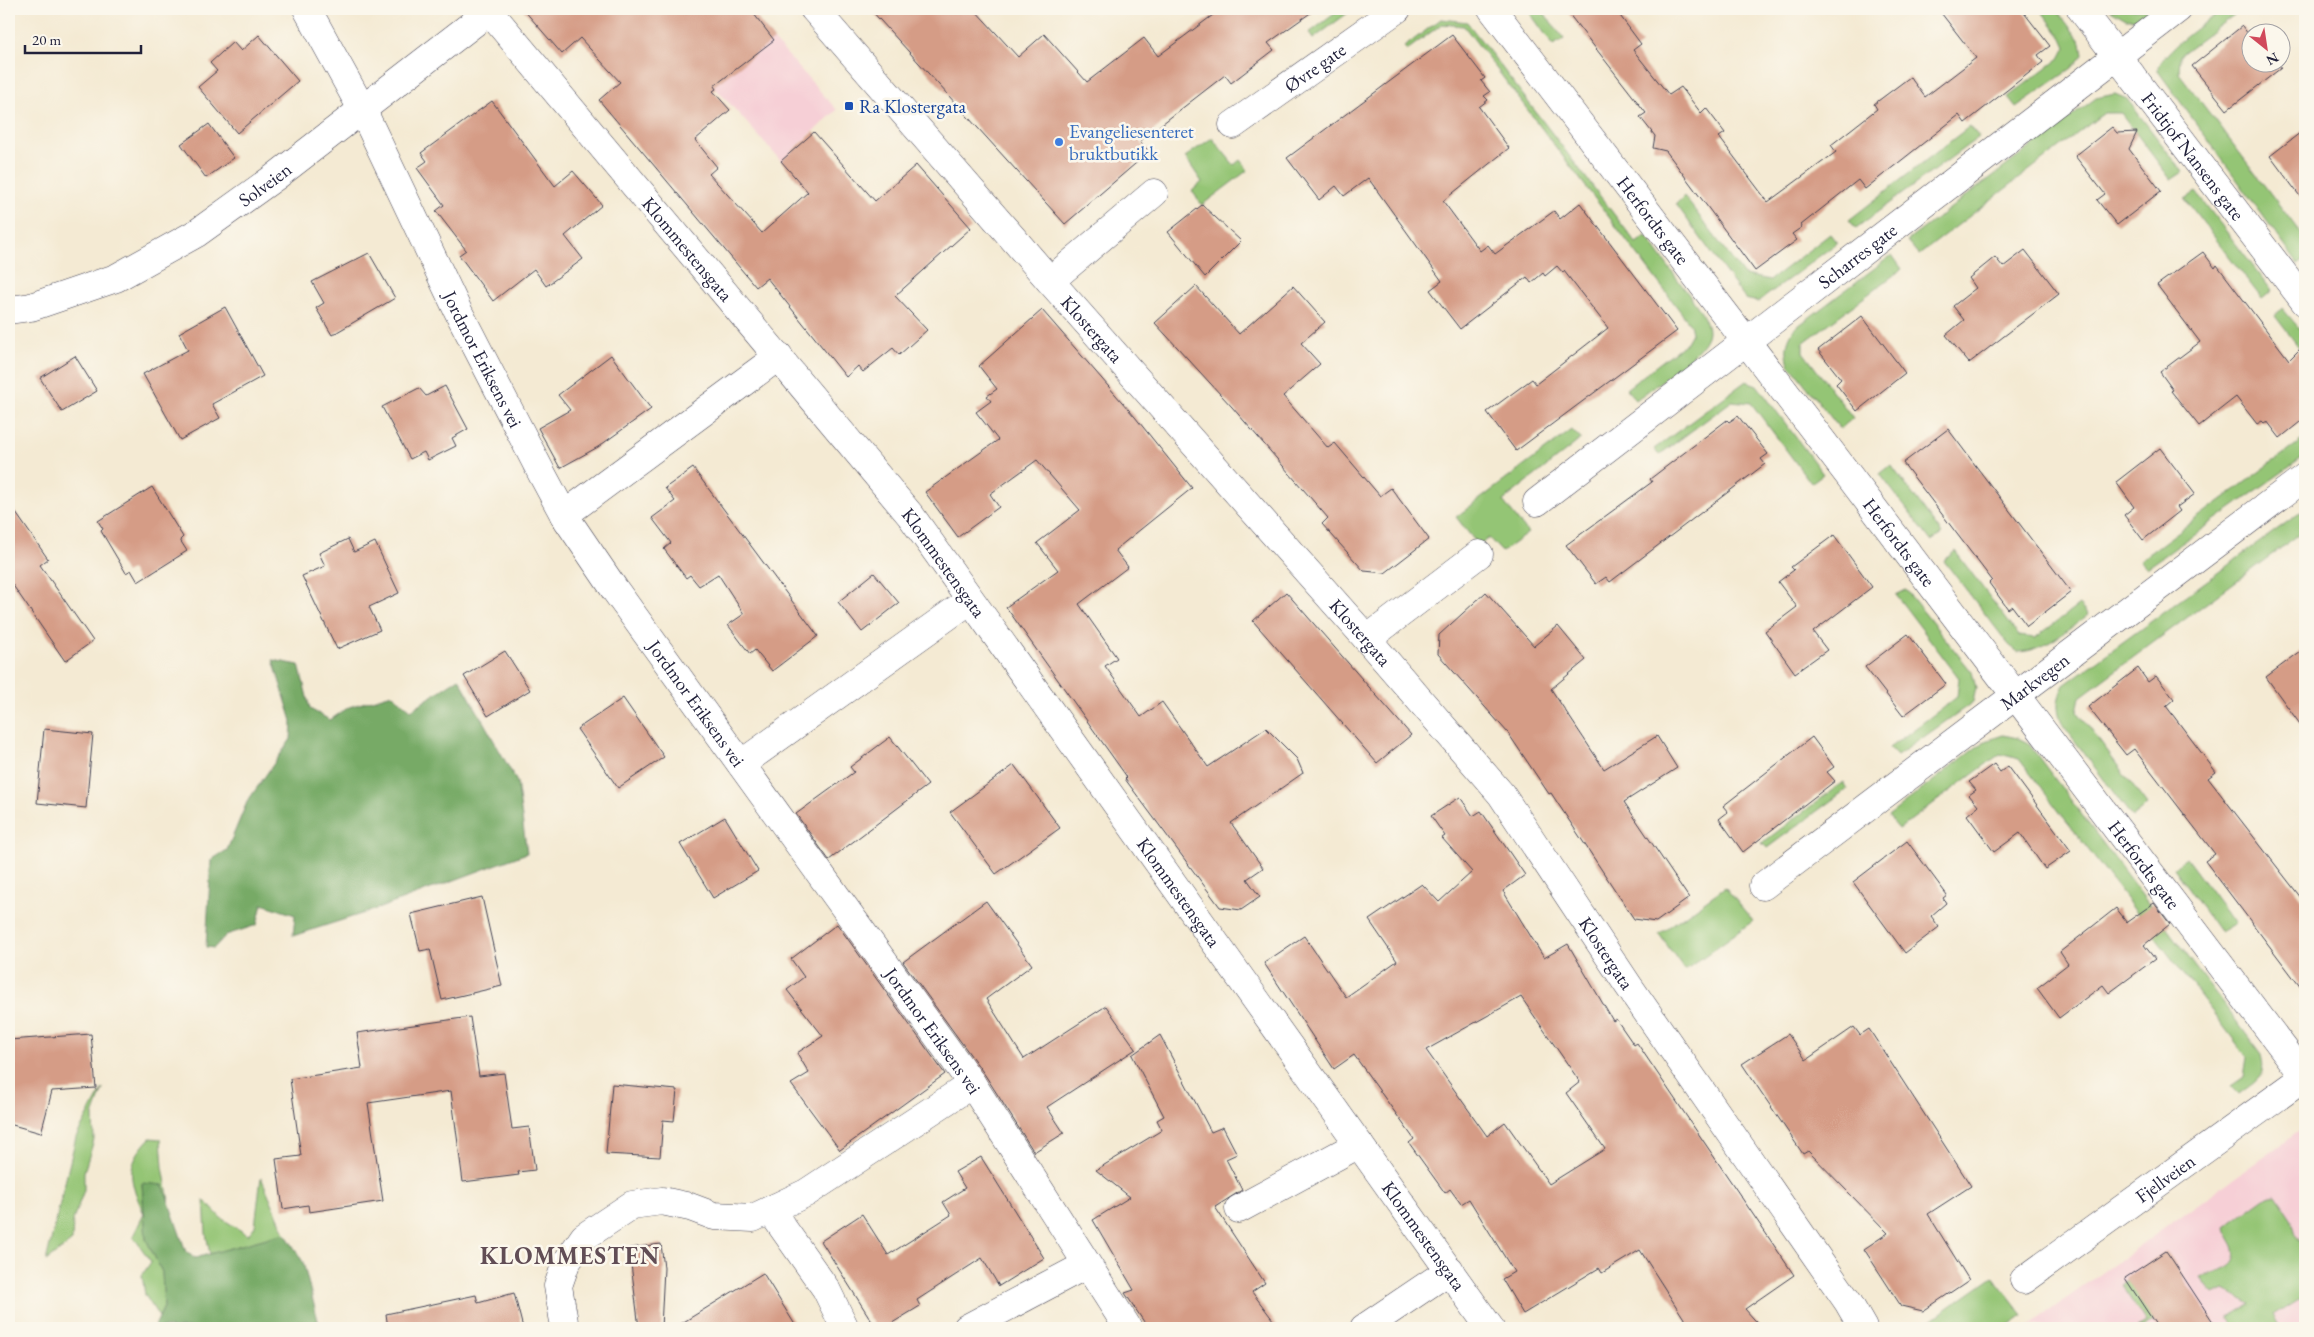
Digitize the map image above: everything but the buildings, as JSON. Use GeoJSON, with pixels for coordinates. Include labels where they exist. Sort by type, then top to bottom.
{"type":"FeatureCollection","features":[{"type":"Feature","properties":{"kind":"street","name":"Jordmor Eriksens vei"},"geometry":{"type":"LineString","coordinates":[[307,9],[362,108],[458,311],[564,515],[615,590],[972,1084],[1128,1328]]}},
{"type":"Feature","properties":{"kind":"street","name":"Klostergata"},"geometry":{"type":"LineString","coordinates":[[814,9],[1050,282],[1367,638],[1501,794],[1628,985],[1848,1302],[1863,1328]]}},
{"type":"Feature","properties":{"kind":"street","name":"Øvre gate"},"geometry":{"type":"LineString","coordinates":[[1233,126],[1397,9]]}},
{"type":"Feature","properties":{"kind":"street","name":"Herfordts gate"},"geometry":{"type":"LineString","coordinates":[[1492,9],[1745,343],[2017,694],[2305,1077]]}},
{"type":"Feature","properties":{"kind":"street","name":"Fridtjof Nansens gate"},"geometry":{"type":"LineString","coordinates":[[2081,9],[2305,302]]}},
{"type":"Feature","properties":{"kind":"street","name":"Scharres gate"},"geometry":{"type":"LineString","coordinates":[[1537,502],[2178,9]]}},
{"type":"Feature","properties":{"kind":"street","name":"Solveien"},"geometry":{"type":"LineString","coordinates":[[9,310],[32,307],[116,278],[197,232],[275,176],[491,10]]}},
{"type":"Feature","properties":{"kind":"street","name":"Klommestensgata"},"geometry":{"type":"LineString","coordinates":[[491,10],[911,516],[1490,1328]]}},
{"type":"Feature","properties":{"kind":"street"},"geometry":{"type":"LineString","coordinates":[[1050,282],[1154,193]]}},
{"type":"Feature","properties":{"kind":"street"},"geometry":{"type":"LineString","coordinates":[[564,515],[779,356]]}},
{"type":"Feature","properties":{"kind":"street","name":"Markvegen"},"geometry":{"type":"LineString","coordinates":[[1763,886],[2305,477]]}},
{"type":"Feature","properties":{"kind":"street"},"geometry":{"type":"LineString","coordinates":[[1367,638],[1479,554]]}},
{"type":"Feature","properties":{"kind":"street"},"geometry":{"type":"LineString","coordinates":[[741,764],[970,600]]}},
{"type":"Feature","properties":{"kind":"street","name":"Fjellveien"},"geometry":{"type":"LineString","coordinates":[[2024,1280],[2305,1077]]}},
{"type":"Feature","properties":{"kind":"street"},"geometry":{"type":"LineString","coordinates":[[565,1328],[558,1286],[566,1263],[584,1237],[632,1205],[662,1201],[690,1207],[714,1216],[753,1218],[806,1194],[972,1084]]}},
{"type":"Feature","properties":{"kind":"street"},"geometry":{"type":"LineString","coordinates":[[1239,1209],[1359,1144]]}},
{"type":"Feature","properties":{"kind":"street"},"geometry":{"type":"LineString","coordinates":[[771,1211],[826,1289],[845,1328]]}},
{"type":"Feature","properties":{"kind":"street"},"geometry":{"type":"LineString","coordinates":[[967,1328],[1086,1265]]}},
{"type":"Feature","properties":{"kind":"street"},"geometry":{"type":"LineString","coordinates":[[1364,1328],[1450,1270]]}},
{"type":"Feature","properties":{"kind":"street","name":"Klostergata"},"geometry":{"type":"LineString","coordinates":[[1848,1302],[1872,1328]]}},
{"type":"Feature","properties":{"kind":"shaded area"},"geometry":{"type":"Polygon","coordinates":[[[645,9],[750,9],[774,40],[837,110],[781,161],[645,9]]]}},
{"type":"Feature","properties":{"kind":"shaded area"},"geometry":{"type":"Polygon","coordinates":[[[2305,1127],[2305,1328],[2045,1328],[2037,1325],[2027,1327],[2305,1127]]]}},
{"type":"Feature","properties":{"kind":"green space"},"geometry":{"type":"Polygon","coordinates":[[[1341,9],[1353,9],[1313,39],[1309,33],[1341,9]]]}},
{"type":"Feature","properties":{"kind":"green space"},"geometry":{"type":"Polygon","coordinates":[[[1527,9],[1541,9],[1564,39],[1553,45],[1527,9]]]}},
{"type":"Feature","properties":{"kind":"green space"},"geometry":{"type":"Polygon","coordinates":[[[2040,9],[2056,9],[2081,42],[2083,55],[2072,68],[2016,107],[2008,97],[2061,57],[2066,47],[2062,38],[2040,9]]]}},
{"type":"Feature","properties":{"kind":"green space"},"geometry":{"type":"Polygon","coordinates":[[[2109,9],[2155,9],[2142,18],[2126,19],[2109,9]]]}},
{"type":"Feature","properties":{"kind":"green space"},"geometry":{"type":"Polygon","coordinates":[[[2223,9],[2242,9],[2180,55],[2179,73],[2305,239],[2305,259],[2298,264],[2158,71],[2160,63],[2175,46],[2223,9]]]}},
{"type":"Feature","properties":{"kind":"green space"},"geometry":{"type":"Polygon","coordinates":[[[1441,19],[1467,22],[1636,243],[1646,236],[1700,310],[1708,332],[1699,349],[1666,378],[1636,400],[1626,389],[1687,342],[1692,333],[1690,324],[1464,26],[1442,24],[1407,50],[1404,47],[1441,19]]]}},
{"type":"Feature","properties":{"kind":"green space"},"geometry":{"type":"Polygon","coordinates":[[[2115,94],[2127,99],[2183,172],[2171,180],[2121,113],[2104,113],[1919,255],[1907,241],[2096,98],[2115,94]]]}},
{"type":"Feature","properties":{"kind":"green space"},"geometry":{"type":"Polygon","coordinates":[[[1970,126],[1979,137],[1856,228],[1849,220],[1970,126]]]}},
{"type":"Feature","properties":{"kind":"green space"},"geometry":{"type":"Polygon","coordinates":[[[1212,138],[1234,165],[1240,160],[1248,170],[1202,205],[1192,191],[1202,182],[1185,157],[1212,138]]]}},
{"type":"Feature","properties":{"kind":"green space"},"geometry":{"type":"Polygon","coordinates":[[[2196,192],[2272,291],[2262,299],[2185,199],[2196,192]]]}},
{"type":"Feature","properties":{"kind":"green space"},"geometry":{"type":"Polygon","coordinates":[[[1684,196],[1744,275],[1770,280],[1830,234],[1837,243],[1758,302],[1745,299],[1676,204],[1684,196]]]}},
{"type":"Feature","properties":{"kind":"green space"},"geometry":{"type":"Polygon","coordinates":[[[1892,255],[1902,269],[1803,343],[1803,352],[1853,418],[1840,429],[1789,364],[1787,350],[1789,338],[1794,329],[1892,255]]]}},
{"type":"Feature","properties":{"kind":"green space"},"geometry":{"type":"Polygon","coordinates":[[[2282,308],[2305,335],[2305,355],[2275,316],[2282,308]]]}},
{"type":"Feature","properties":{"kind":"green space"},"geometry":{"type":"Polygon","coordinates":[[[1746,381],[1757,385],[1823,474],[1811,483],[1751,403],[1732,401],[1659,455],[1654,449],[1746,381]]]}},
{"type":"Feature","properties":{"kind":"green space"},"geometry":{"type":"Polygon","coordinates":[[[1572,430],[1581,439],[1503,501],[1528,533],[1502,552],[1489,538],[1478,545],[1456,517],[1572,430]]]}},
{"type":"Feature","properties":{"kind":"green space"},"geometry":{"type":"Polygon","coordinates":[[[2305,438],[2305,456],[2147,568],[2140,560],[2305,438]]]}},
{"type":"Feature","properties":{"kind":"green space"},"geometry":{"type":"Polygon","coordinates":[[[1891,465],[1942,534],[1931,541],[1880,474],[1891,465]]]}},
{"type":"Feature","properties":{"kind":"green space"},"geometry":{"type":"Polygon","coordinates":[[[2305,509],[2305,530],[2080,697],[2077,711],[2147,805],[2132,817],[2063,725],[2058,705],[2059,696],[2064,685],[2305,509]]]}},
{"type":"Feature","properties":{"kind":"green space"},"geometry":{"type":"Polygon","coordinates":[[[1955,551],[2019,636],[2035,638],[2079,605],[2088,615],[2046,644],[2028,651],[2018,652],[2009,645],[1944,561],[1955,551]]]}},
{"type":"Feature","properties":{"kind":"green space"},"geometry":{"type":"Polygon","coordinates":[[[1906,590],[1972,672],[1976,688],[1973,702],[1897,756],[1889,748],[1957,697],[1959,678],[1896,595],[1906,590]]]}},
{"type":"Feature","properties":{"kind":"green space"},"geometry":{"type":"Polygon","coordinates":[[[273,660],[299,665],[310,709],[330,720],[349,707],[392,694],[411,710],[459,678],[517,782],[527,853],[380,908],[293,936],[295,915],[262,904],[257,925],[226,935],[214,948],[206,947],[211,860],[227,850],[247,802],[291,739],[292,721],[273,660]]]}},
{"type":"Feature","properties":{"kind":"green space"},"geometry":{"type":"Polygon","coordinates":[[[2003,735],[2018,738],[2028,743],[2261,1054],[2263,1068],[2259,1078],[2239,1094],[2231,1086],[2244,1077],[2247,1057],[2019,759],[2000,754],[1899,829],[1888,816],[1983,742],[2003,735]]]}},
{"type":"Feature","properties":{"kind":"green space"},"geometry":{"type":"Polygon","coordinates":[[[1843,782],[1847,789],[1767,848],[1762,843],[1843,782]]]}},
{"type":"Feature","properties":{"kind":"green space"},"geometry":{"type":"Polygon","coordinates":[[[2186,858],[2235,924],[2220,933],[2174,868],[2186,858]]]}},
{"type":"Feature","properties":{"kind":"green space"},"geometry":{"type":"Polygon","coordinates":[[[1725,887],[1753,921],[1685,970],[1659,934],[1725,887]]]}},
{"type":"Feature","properties":{"kind":"green space"},"geometry":{"type":"Polygon","coordinates":[[[103,1088],[93,1116],[94,1140],[84,1172],[84,1190],[73,1220],[72,1241],[46,1261],[76,1137],[103,1088]]]}},
{"type":"Feature","properties":{"kind":"green space"},"geometry":{"type":"Polygon","coordinates":[[[150,1138],[161,1139],[163,1167],[170,1206],[163,1185],[142,1184],[146,1239],[162,1272],[164,1307],[159,1317],[145,1295],[142,1275],[151,1262],[133,1236],[144,1214],[135,1192],[132,1174],[133,1166],[141,1148],[150,1138]]]}},
{"type":"Feature","properties":{"kind":"green space"},"geometry":{"type":"Polygon","coordinates":[[[261,1177],[285,1233],[210,1254],[206,1234],[204,1200],[221,1218],[248,1235],[255,1226],[261,1177]]]}},
{"type":"Feature","properties":{"kind":"green space"},"geometry":{"type":"Polygon","coordinates":[[[142,1183],[163,1185],[186,1252],[195,1258],[285,1233],[303,1262],[320,1328],[154,1328],[164,1307],[162,1272],[146,1239],[142,1183]]]}},
{"type":"Feature","properties":{"kind":"green space"},"geometry":{"type":"Polygon","coordinates":[[[2275,1194],[2291,1218],[2296,1234],[2305,1248],[2305,1303],[2302,1298],[2274,1316],[2281,1328],[2235,1328],[2228,1318],[2251,1304],[2224,1290],[2214,1295],[2202,1277],[2225,1268],[2234,1261],[2236,1256],[2235,1249],[2225,1227],[2268,1196],[2275,1194]]]}},
{"type":"Feature","properties":{"kind":"green space"},"geometry":{"type":"Polygon","coordinates":[[[1993,1276],[2023,1315],[2004,1328],[1927,1328],[1924,1325],[1993,1276]]]}},
{"type":"Feature","properties":{"kind":"green space"},"geometry":{"type":"Polygon","coordinates":[[[2128,1281],[2154,1321],[2143,1328],[2137,1328],[2146,1323],[2121,1285],[2128,1281]]]}},
{"type":"Feature","properties":{"kind":"place","name":"Ra Klostergata"},"geometry":{"type":"Point","coordinates":[849,106]}},
{"type":"Feature","properties":{"kind":"place","name":"Evangeliesenteret bruktbutikk"},"geometry":{"type":"Point","coordinates":[1059,142]}},
{"type":"Feature","properties":{"kind":"district","name":"KLOMMESTEN"},"geometry":{"type":"Point","coordinates":[570,1256]}}]}
